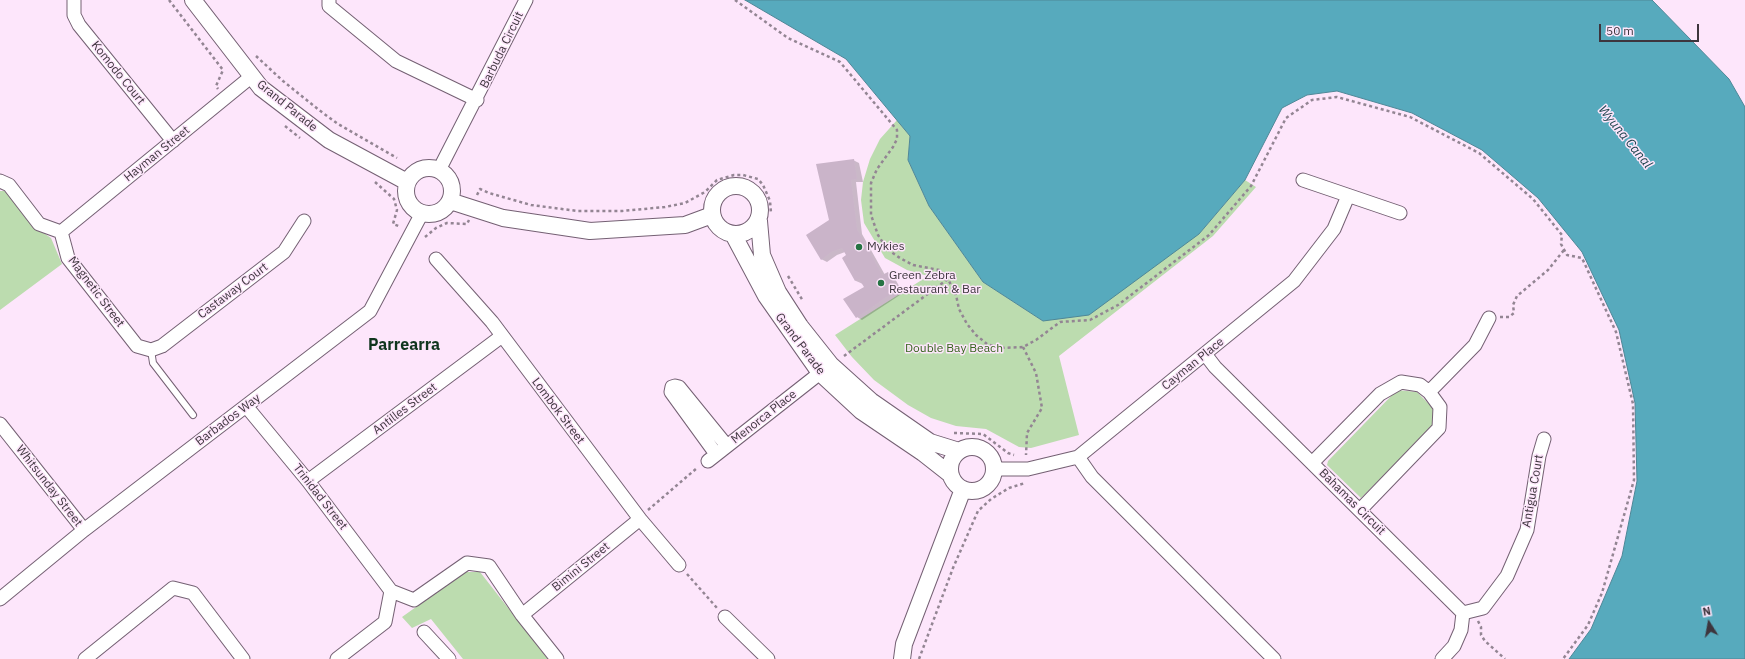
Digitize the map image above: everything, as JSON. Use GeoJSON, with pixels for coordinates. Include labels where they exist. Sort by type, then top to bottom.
{"type":"FeatureCollection","features":[{"type":"Feature","properties":{"kind":"street","name":"Komodo Court"},"geometry":{"type":"LineString","coordinates":[[74,0],[74,15],[79,25],[173,141]]}},
{"type":"Feature","properties":{"kind":"street","name":"Grand Parade"},"geometry":{"type":"LineString","coordinates":[[193,0],[261,88],[329,140],[407,182]]}},
{"type":"Feature","properties":{"kind":"street","name":"Barbuda Circuit"},"geometry":{"type":"LineString","coordinates":[[329,0],[329,6],[396,61],[477,100]]}},
{"type":"Feature","properties":{"kind":"street","name":"Barbuda Circuit"},"geometry":{"type":"LineString","coordinates":[[439,170],[477,100],[526,0]]}},
{"type":"Feature","properties":{"kind":"street","name":"Hayman Street"},"geometry":{"type":"LineString","coordinates":[[62,232],[252,76]]}},
{"type":"Feature","properties":{"kind":"street"},"geometry":{"type":"LineString","coordinates":[[432,167],[439,170],[446,174],[452,187],[450,201],[446,207],[435,214],[422,213],[415,210],[406,197],[407,182],[417,171],[432,167]]}},
{"type":"Feature","properties":{"kind":"street"},"geometry":{"type":"LineString","coordinates":[[1303,180],[1400,213]]}},
{"type":"Feature","properties":{"kind":"street"},"geometry":{"type":"LineString","coordinates":[[0,181],[9,185],[39,224],[62,232]]}},
{"type":"Feature","properties":{"kind":"street"},"geometry":{"type":"LineString","coordinates":[[727,187],[744,187],[751,190],[759,200],[761,213],[759,221],[748,232],[733,234],[719,228],[712,215],[713,203],[720,192],[727,187]]}},
{"type":"Feature","properties":{"kind":"street","name":"Cayman Place"},"geometry":{"type":"LineString","coordinates":[[995,469],[1028,469],[1078,457],[1294,281],[1334,229],[1348,196]]}},
{"type":"Feature","properties":{"kind":"street"},"geometry":{"type":"LineString","coordinates":[[450,201],[503,218],[590,231],[685,225],[712,215]]}},
{"type":"Feature","properties":{"kind":"street","name":"Barbados Way"},"geometry":{"type":"LineString","coordinates":[[0,599],[84,530],[370,311],[422,213]]}},
{"type":"Feature","properties":{"kind":"street","name":"Castaway Court"},"geometry":{"type":"LineString","coordinates":[[150,350],[162,346],[284,252],[304,221]]}},
{"type":"Feature","properties":{"kind":"street","name":"Grand Parade"},"geometry":{"type":"LineString","coordinates":[[759,221],[762,255],[778,292],[800,326],[831,366],[871,401],[930,442],[959,451]]}},
{"type":"Feature","properties":{"kind":"street","name":"Magnetic Street"},"geometry":{"type":"LineString","coordinates":[[62,232],[68,258],[137,346],[150,350]]}},
{"type":"Feature","properties":{"kind":"street","name":"Grand Parade"},"geometry":{"type":"LineString","coordinates":[[733,234],[766,296],[820,373],[861,411],[923,453],[951,475]]}},
{"type":"Feature","properties":{"kind":"street","name":"Lombok Street"},"geometry":{"type":"LineString","coordinates":[[436,259],[492,322],[640,519],[679,565]]}},
{"type":"Feature","properties":{"kind":"street"},"geometry":{"type":"LineString","coordinates":[[1429,392],[1475,345],[1489,318]]}},
{"type":"Feature","properties":{"kind":"street","name":"Antilles Street"},"geometry":{"type":"LineString","coordinates":[[308,481],[502,336]]}},
{"type":"Feature","properties":{"kind":"street","name":"Bahamas Circuit"},"geometry":{"type":"LineString","coordinates":[[1204,354],[1215,368],[1312,462],[1463,613]]}},
{"type":"Feature","properties":{"kind":"street","name":"Menorca Place"},"geometry":{"type":"LineString","coordinates":[[712,458],[820,373]]}},
{"type":"Feature","properties":{"kind":"street"},"geometry":{"type":"LineString","coordinates":[[1312,462],[1380,394],[1401,382],[1420,385],[1429,392],[1440,407],[1439,428],[1360,510]]}},
{"type":"Feature","properties":{"kind":"street"},"geometry":{"type":"LineString","coordinates":[[712,458],[670,391],[672,388],[675,386],[679,387],[727,446]]}},
{"type":"Feature","properties":{"kind":"street","name":"Trinidad Street"},"geometry":{"type":"LineString","coordinates":[[246,406],[308,481],[391,591]]}},
{"type":"Feature","properties":{"kind":"street","name":"Whitsunday Street"},"geometry":{"type":"LineString","coordinates":[[0,424],[84,530]]}},
{"type":"Feature","properties":{"kind":"street","name":"Antigua Court"},"geometry":{"type":"LineString","coordinates":[[1463,613],[1483,608],[1507,576],[1527,530],[1539,456],[1544,439]]}},
{"type":"Feature","properties":{"kind":"street"},"geometry":{"type":"LineString","coordinates":[[971,447],[982,450],[991,458],[995,469],[990,483],[984,488],[970,492],[963,490],[953,481],[951,475],[951,462],[959,451],[971,447]]}},
{"type":"Feature","properties":{"kind":"street"},"geometry":{"type":"LineString","coordinates":[[1078,457],[1092,477],[1274,659]]}},
{"type":"Feature","properties":{"kind":"street"},"geometry":{"type":"LineString","coordinates":[[902,659],[904,644],[963,490]]}},
{"type":"Feature","properties":{"kind":"street","name":"Bimini Street"},"geometry":{"type":"LineString","coordinates":[[522,615],[640,519]]}},
{"type":"Feature","properties":{"kind":"street"},"geometry":{"type":"LineString","coordinates":[[337,659],[385,622],[391,591],[414,600],[468,562],[489,566],[522,615],[557,659]]}},
{"type":"Feature","properties":{"kind":"street"},"geometry":{"type":"LineString","coordinates":[[85,659],[173,588],[193,593],[243,659]]}},
{"type":"Feature","properties":{"kind":"street"},"geometry":{"type":"LineString","coordinates":[[1442,659],[1454,646],[1461,630],[1463,613]]}},
{"type":"Feature","properties":{"kind":"street"},"geometry":{"type":"LineString","coordinates":[[725,617],[768,659]]}},
{"type":"Feature","properties":{"kind":"street"},"geometry":{"type":"LineString","coordinates":[[424,632],[449,659]]}},
{"type":"Feature","properties":{"kind":"lane"},"geometry":{"type":"LineString","coordinates":[[150,350],[153,363],[193,415]]}},
{"type":"Feature","properties":{"kind":"path"},"geometry":{"type":"LineString","coordinates":[[736,0],[788,38],[840,62],[897,130],[893,147],[877,169],[871,183],[871,215],[878,235],[887,249],[900,258],[913,265],[939,270],[948,279],[956,295],[959,309],[967,324],[976,335],[987,344],[1001,348],[1023,347],[1036,340],[1060,322],[1090,320],[1118,305],[1209,234],[1251,186],[1286,118],[1312,100],[1337,97],[1410,117],[1479,153],[1533,199],[1562,235],[1561,244],[1567,255],[1582,258],[1616,332],[1633,404],[1634,480],[1602,593],[1588,625],[1563,659]]}},
{"type":"Feature","properties":{"kind":"path"},"geometry":{"type":"LineString","coordinates":[[252,52],[283,82],[318,110],[338,124],[397,158]]}},
{"type":"Feature","properties":{"kind":"path"},"geometry":{"type":"LineString","coordinates":[[420,242],[424,238]]}},
{"type":"Feature","properties":{"kind":"path"},"geometry":{"type":"LineString","coordinates":[[1489,318],[1509,317],[1514,313],[1513,305],[1517,296],[1548,270],[1564,250]]}},
{"type":"Feature","properties":{"kind":"path"},"geometry":{"type":"LineString","coordinates":[[844,356],[948,279]]}},
{"type":"Feature","properties":{"kind":"path"},"geometry":{"type":"LineString","coordinates":[[1023,347],[1036,373],[1042,408],[1027,433],[1026,455]]}},
{"type":"Feature","properties":{"kind":"path"},"geometry":{"type":"LineString","coordinates":[[640,519],[650,507],[694,470],[712,458]]}},
{"type":"Feature","properties":{"kind":"path"},"geometry":{"type":"LineString","coordinates":[[679,565],[725,617]]}},
{"type":"Feature","properties":{"kind":"path"},"geometry":{"type":"LineString","coordinates":[[1463,613],[1477,618],[1481,627],[1481,635],[1485,642],[1505,659]]}},
{"type":"Feature","properties":{"kind":"green space","name":"Double Bay Beach"},"geometry":{"type":"Polygon","coordinates":[[[897,120],[910,136],[908,160],[929,206],[983,282],[1043,321],[1199,234],[1245,180],[1256,187],[1213,236],[1059,356],[1079,435],[1031,448],[1019,447],[986,429],[956,426],[931,418],[908,405],[874,380],[852,357],[835,335],[928,276],[907,270],[885,258],[864,223],[861,200],[863,182],[870,159],[880,139],[897,120]]]}},
{"type":"Feature","properties":{"kind":"green space"},"geometry":{"type":"Polygon","coordinates":[[[0,191],[5,191],[35,227],[51,238],[62,264],[0,310],[0,191]]]}},
{"type":"Feature","properties":{"kind":"green space"},"geometry":{"type":"Polygon","coordinates":[[[1397,390],[1417,392],[1434,409],[1435,424],[1361,498],[1327,465],[1328,461],[1397,390]]]}},
{"type":"Feature","properties":{"kind":"green space"},"geometry":{"type":"Polygon","coordinates":[[[465,572],[480,572],[548,659],[463,659],[431,619],[412,628],[402,617],[465,572]]]}},
{"type":"Feature","properties":{"kind":"water","name":"Wyuna Canal"},"geometry":{"type":"Polygon","coordinates":[[[745,0],[1652,0],[1729,79],[1745,107],[1745,659],[1569,659],[1591,629],[1622,556],[1637,481],[1635,403],[1619,330],[1582,252],[1538,198],[1482,150],[1412,113],[1337,91],[1307,95],[1282,108],[1245,180],[1199,234],[1089,315],[1043,321],[983,282],[929,206],[908,160],[910,136],[846,59],[745,0]]]}},
{"type":"Feature","properties":{"kind":"building"},"geometry":{"type":"Polygon","coordinates":[[[854,159],[857,179],[851,180],[857,229],[882,275],[888,272],[898,289],[856,318],[843,299],[864,287],[859,279],[855,281],[842,258],[846,255],[842,248],[831,252],[821,260],[806,235],[829,220],[816,164],[854,159]]]}},
{"type":"Feature","properties":{"kind":"place","name":"Mykies"},"geometry":{"type":"Point","coordinates":[859,247]}},
{"type":"Feature","properties":{"kind":"place","name":"Green Zebra Restaurant & Bar"},"geometry":{"type":"Point","coordinates":[881,283]}},
{"type":"Feature","properties":{"kind":"district","name":"Parrearra"},"geometry":{"type":"Point","coordinates":[404,345]}}]}
